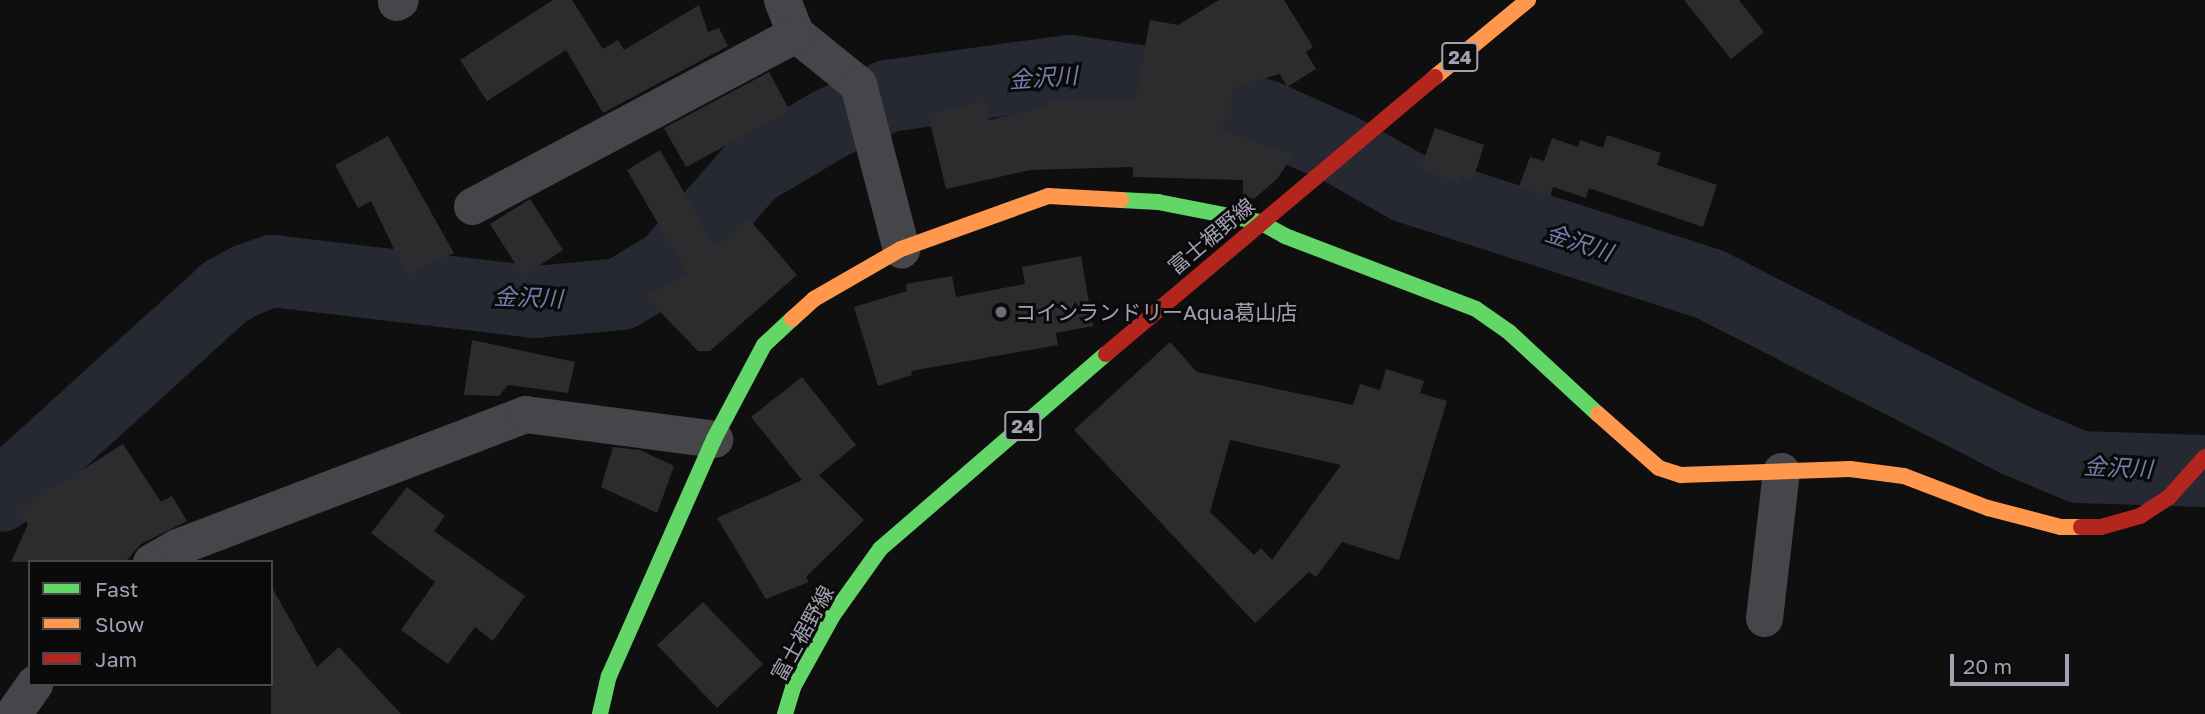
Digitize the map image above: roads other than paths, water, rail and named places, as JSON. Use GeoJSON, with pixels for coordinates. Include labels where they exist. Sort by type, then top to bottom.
{"type":"FeatureCollection","features":[{"type":"Feature","properties":{"kind":"street"},"geometry":{"type":"LineString","coordinates":[[782,0],[796,34],[858,84],[901,249]]}},
{"type":"Feature","properties":{"kind":"street","name":"富士裾野線"},"geometry":{"type":"LineString","coordinates":[[785,714],[793,687],[833,615],[880,549],[1260,222],[1528,0]]}},
{"type":"Feature","properties":{"kind":"street"},"geometry":{"type":"LineString","coordinates":[[472,206],[796,34]]}},
{"type":"Feature","properties":{"kind":"street"},"geometry":{"type":"LineString","coordinates":[[600,714],[609,676],[714,439],[764,345],[814,299],[901,249],[1048,195],[1158,202],[1260,222],[1285,236],[1476,309],[1508,332],[1659,468],[1681,475],[1850,469],[1904,476],[2001,511],[2061,527],[2101,527],[2140,516],[2169,496],[2205,457]]}},
{"type":"Feature","properties":{"kind":"street"},"geometry":{"type":"LineString","coordinates":[[154,560],[177,547],[525,414],[714,439]]}},
{"type":"Feature","properties":{"kind":"street"},"geometry":{"type":"LineString","coordinates":[[1763,618],[1781,471]]}},
{"type":"Feature","properties":{"kind":"street"},"geometry":{"type":"LineString","coordinates":[[13,714],[33,686]]}},
{"type":"Feature","properties":{"kind":"waterway","name":"金沢川"},"geometry":{"type":"LineString","coordinates":[[0,496],[225,292],[247,280],[272,271],[535,302],[621,294],[669,265],[752,170],[828,125],[888,96],[1069,71],[1145,82],[1266,116],[1342,150],[1407,187],[1709,284],[2015,440],[2079,467],[2205,471]]}},
{"type":"Feature","properties":{"kind":"place","name":"コインランドリーAqua葛山店"},"geometry":{"type":"Point","coordinates":[1001,312]}}]}
